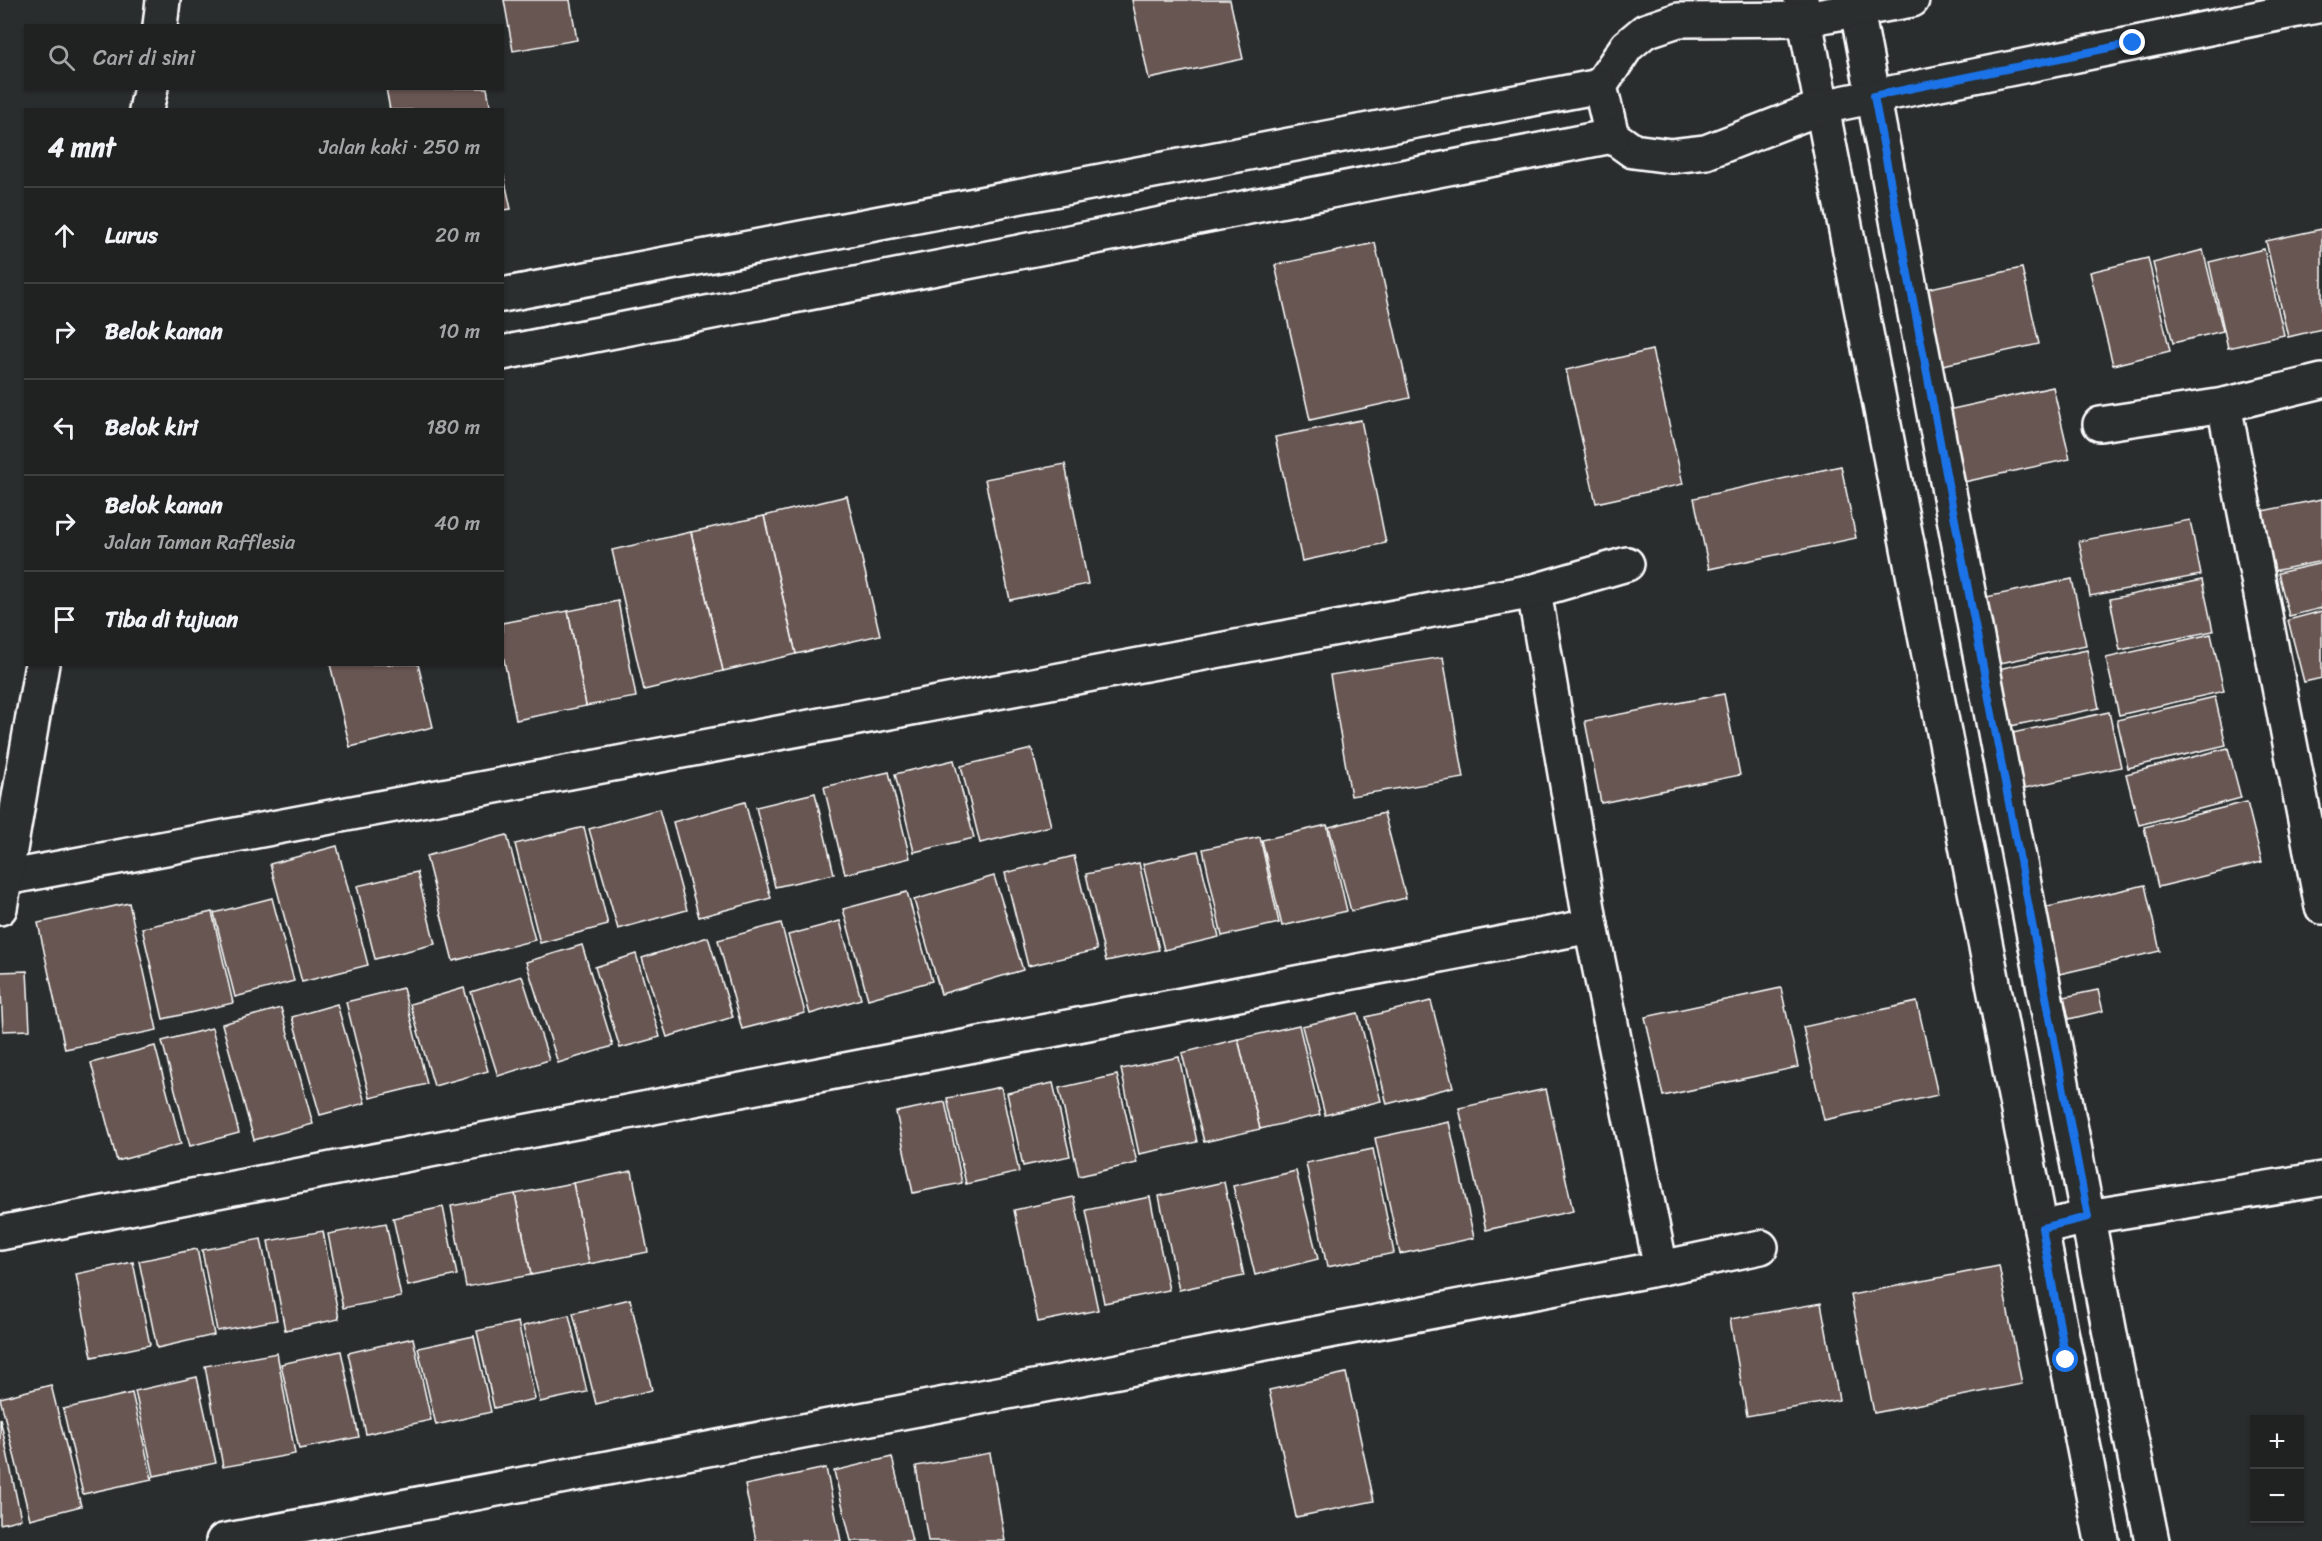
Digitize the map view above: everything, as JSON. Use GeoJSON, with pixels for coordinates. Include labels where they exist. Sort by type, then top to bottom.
{"type":"FeatureCollection","features":[{"type":"Feature","properties":{"kind":"street"},"geometry":{"type":"LineString","coordinates":[[160,24],[164,0]]}},
{"type":"Feature","properties":{"kind":"street"},"geometry":{"type":"LineString","coordinates":[[504,295],[1600,86],[1627,46],[1645,31],[1678,20],[1912,0]]}},
{"type":"Feature","properties":{"kind":"street"},"geometry":{"type":"LineString","coordinates":[[1856,5],[2152,1541]]}},
{"type":"Feature","properties":{"kind":"street"},"geometry":{"type":"LineString","coordinates":[[1600,86],[1612,136],[1633,151],[1671,156],[1706,152],[1822,107],[2322,5]]}},
{"type":"Feature","properties":{"kind":"street"},"geometry":{"type":"LineString","coordinates":[[1803,9],[2102,1541]]}},
{"type":"Feature","properties":{"kind":"street"},"geometry":{"type":"LineString","coordinates":[[146,108],[151,90]]}},
{"type":"Feature","properties":{"kind":"street"},"geometry":{"type":"LineString","coordinates":[[504,353],[1612,136]]}},
{"type":"Feature","properties":{"kind":"street"},"geometry":{"type":"LineString","coordinates":[[2100,424],[2224,405],[2322,381]]}},
{"type":"Feature","properties":{"kind":"street"},"geometry":{"type":"LineString","coordinates":[[2224,405],[2322,906]]}},
{"type":"Feature","properties":{"kind":"street"},"geometry":{"type":"LineString","coordinates":[[42,666],[3,893],[1534,591],[1627,564]]}},
{"type":"Feature","properties":{"kind":"street"},"geometry":{"type":"LineString","coordinates":[[1534,591],[1591,926],[1661,1268]]}},
{"type":"Feature","properties":{"kind":"street"},"geometry":{"type":"LineString","coordinates":[[0,1233],[1591,926]]}},
{"type":"Feature","properties":{"kind":"street"},"geometry":{"type":"LineString","coordinates":[[2042,1228],[2088,1217],[2322,1179]]}},
{"type":"Feature","properties":{"kind":"street"},"geometry":{"type":"LineString","coordinates":[[223,1541],[1661,1268],[1761,1247]]}},
{"type":"Feature","properties":{"kind":"building"},"geometry":{"type":"Polygon","coordinates":[[[504,0],[570,0],[577,40],[513,51],[504,0]]]}},
{"type":"Feature","properties":{"kind":"building"},"geometry":{"type":"Polygon","coordinates":[[[1132,0],[1230,0],[1243,59],[1149,79],[1132,0]]]}},
{"type":"Feature","properties":{"kind":"building"},"geometry":{"type":"Polygon","coordinates":[[[386,90],[487,90],[491,108],[390,108],[386,90]]]}},
{"type":"Feature","properties":{"kind":"building"},"geometry":{"type":"Polygon","coordinates":[[[504,177],[511,209],[504,210],[504,177]]]}},
{"type":"Feature","properties":{"kind":"building"},"geometry":{"type":"Polygon","coordinates":[[[2322,229],[2322,329],[2288,337],[2266,241],[2322,229]]]}},
{"type":"Feature","properties":{"kind":"building"},"geometry":{"type":"Polygon","coordinates":[[[1375,243],[1410,398],[1310,420],[1275,265],[1375,243]]]}},
{"type":"Feature","properties":{"kind":"building"},"geometry":{"type":"Polygon","coordinates":[[[2264,249],[2284,335],[2228,348],[2209,262],[2264,249]]]}},
{"type":"Feature","properties":{"kind":"building"},"geometry":{"type":"Polygon","coordinates":[[[2203,250],[2223,331],[2173,343],[2153,263],[2203,250]]]}},
{"type":"Feature","properties":{"kind":"building"},"geometry":{"type":"Polygon","coordinates":[[[2148,258],[2170,351],[2113,365],[2090,272],[2148,258]]]}},
{"type":"Feature","properties":{"kind":"building"},"geometry":{"type":"Polygon","coordinates":[[[2022,268],[2039,344],[1929,368],[1912,292],[2022,268]]]}},
{"type":"Feature","properties":{"kind":"building"},"geometry":{"type":"Polygon","coordinates":[[[1652,350],[1683,484],[1596,503],[1566,370],[1652,350]]]}},
{"type":"Feature","properties":{"kind":"building"},"geometry":{"type":"Polygon","coordinates":[[[2053,387],[2070,459],[1950,485],[1934,413],[2053,387]]]}},
{"type":"Feature","properties":{"kind":"building"},"geometry":{"type":"Polygon","coordinates":[[[1361,420],[1386,543],[1302,561],[1275,437],[1361,420]]]}},
{"type":"Feature","properties":{"kind":"building"},"geometry":{"type":"Polygon","coordinates":[[[1065,464],[1088,584],[1010,600],[985,479],[1065,464]]]}},
{"type":"Feature","properties":{"kind":"building"},"geometry":{"type":"Polygon","coordinates":[[[1841,466],[1856,538],[1709,569],[1694,498],[1841,466]]]}},
{"type":"Feature","properties":{"kind":"building"},"geometry":{"type":"Polygon","coordinates":[[[847,496],[880,635],[796,654],[764,516],[847,496]]]}},
{"type":"Feature","properties":{"kind":"building"},"geometry":{"type":"Polygon","coordinates":[[[2322,499],[2322,561],[2269,572],[2257,512],[2322,499]]]}},
{"type":"Feature","properties":{"kind":"building"},"geometry":{"type":"Polygon","coordinates":[[[764,516],[796,654],[723,671],[691,532],[764,516]]]}},
{"type":"Feature","properties":{"kind":"building"},"geometry":{"type":"Polygon","coordinates":[[[2190,520],[2201,575],[2090,596],[2079,541],[2190,520]]]}},
{"type":"Feature","properties":{"kind":"building"},"geometry":{"type":"Polygon","coordinates":[[[691,532],[723,671],[644,690],[612,550],[691,532]]]}},
{"type":"Feature","properties":{"kind":"building"},"geometry":{"type":"Polygon","coordinates":[[[2322,563],[2322,608],[2289,616],[2278,573],[2322,563]]]}},
{"type":"Feature","properties":{"kind":"building"},"geometry":{"type":"Polygon","coordinates":[[[2072,579],[2086,645],[1986,666],[1972,600],[2072,579]]]}},
{"type":"Feature","properties":{"kind":"building"},"geometry":{"type":"Polygon","coordinates":[[[2202,580],[2213,631],[2120,650],[2110,599],[2202,580]]]}},
{"type":"Feature","properties":{"kind":"building"},"geometry":{"type":"Polygon","coordinates":[[[618,601],[636,697],[586,706],[568,611],[618,601]]]}},
{"type":"Feature","properties":{"kind":"building"},"geometry":{"type":"Polygon","coordinates":[[[568,611],[586,706],[516,720],[504,660],[504,623],[568,611]]]}},
{"type":"Feature","properties":{"kind":"building"},"geometry":{"type":"Polygon","coordinates":[[[2322,611],[2322,678],[2304,682],[2288,620],[2322,611]]]}},
{"type":"Feature","properties":{"kind":"building"},"geometry":{"type":"Polygon","coordinates":[[[2211,634],[2224,691],[2119,715],[2106,658],[2211,634]]]}},
{"type":"Feature","properties":{"kind":"building"},"geometry":{"type":"Polygon","coordinates":[[[2087,650],[2099,708],[1996,729],[1984,672],[2087,650]]]}},
{"type":"Feature","properties":{"kind":"building"},"geometry":{"type":"Polygon","coordinates":[[[1443,657],[1464,778],[1351,796],[1330,675],[1443,657]]]}},
{"type":"Feature","properties":{"kind":"building"},"geometry":{"type":"Polygon","coordinates":[[[330,666],[418,666],[433,727],[350,747],[330,666]]]}},
{"type":"Feature","properties":{"kind":"building"},"geometry":{"type":"Polygon","coordinates":[[[1724,694],[1740,775],[1601,803],[1585,721],[1724,694]]]}},
{"type":"Feature","properties":{"kind":"building"},"geometry":{"type":"Polygon","coordinates":[[[2215,697],[2226,745],[2128,768],[2117,720],[2215,697]]]}},
{"type":"Feature","properties":{"kind":"building"},"geometry":{"type":"Polygon","coordinates":[[[2109,712],[2121,767],[2011,791],[1999,736],[2109,712]]]}},
{"type":"Feature","properties":{"kind":"building"},"geometry":{"type":"Polygon","coordinates":[[[2228,748],[2241,798],[2139,825],[2126,774],[2228,748]]]}},
{"type":"Feature","properties":{"kind":"building"},"geometry":{"type":"Polygon","coordinates":[[[1032,749],[1051,826],[980,843],[961,766],[1032,749]]]}},
{"type":"Feature","properties":{"kind":"building"},"geometry":{"type":"Polygon","coordinates":[[[954,760],[974,838],[914,852],[895,774],[954,760]]]}},
{"type":"Feature","properties":{"kind":"building"},"geometry":{"type":"Polygon","coordinates":[[[889,772],[910,858],[845,874],[824,787],[889,772]]]}},
{"type":"Feature","properties":{"kind":"building"},"geometry":{"type":"Polygon","coordinates":[[[815,793],[834,874],[775,887],[756,807],[815,793]]]}},
{"type":"Feature","properties":{"kind":"building"},"geometry":{"type":"Polygon","coordinates":[[[745,802],[771,898],[699,917],[673,822],[745,802]]]}},
{"type":"Feature","properties":{"kind":"building"},"geometry":{"type":"Polygon","coordinates":[[[2247,802],[2262,862],[2158,887],[2144,827],[2247,802]]]}},
{"type":"Feature","properties":{"kind":"building"},"geometry":{"type":"Polygon","coordinates":[[[659,809],[687,910],[618,929],[589,829],[659,809]]]}},
{"type":"Feature","properties":{"kind":"building"},"geometry":{"type":"Polygon","coordinates":[[[1384,813],[1406,898],[1351,911],[1329,827],[1384,813]]]}},
{"type":"Feature","properties":{"kind":"building"},"geometry":{"type":"Polygon","coordinates":[[[1327,825],[1347,911],[1282,926],[1262,840],[1327,825]]]}},
{"type":"Feature","properties":{"kind":"building"},"geometry":{"type":"Polygon","coordinates":[[[584,827],[608,925],[540,943],[515,844],[584,827]]]}},
{"type":"Feature","properties":{"kind":"building"},"geometry":{"type":"Polygon","coordinates":[[[507,835],[535,940],[453,961],[426,856],[507,835]]]}},
{"type":"Feature","properties":{"kind":"building"},"geometry":{"type":"Polygon","coordinates":[[[1260,837],[1279,923],[1222,936],[1203,849],[1260,837]]]}},
{"type":"Feature","properties":{"kind":"building"},"geometry":{"type":"Polygon","coordinates":[[[337,846],[368,965],[302,982],[270,864],[337,846]]]}},
{"type":"Feature","properties":{"kind":"building"},"geometry":{"type":"Polygon","coordinates":[[[1198,851],[1219,937],[1164,950],[1143,864],[1198,851]]]}},
{"type":"Feature","properties":{"kind":"building"},"geometry":{"type":"Polygon","coordinates":[[[1074,856],[1097,950],[1028,966],[1005,873],[1074,856]]]}},
{"type":"Feature","properties":{"kind":"building"},"geometry":{"type":"Polygon","coordinates":[[[1139,863],[1159,950],[1106,961],[1086,874],[1139,863]]]}},
{"type":"Feature","properties":{"kind":"building"},"geometry":{"type":"Polygon","coordinates":[[[417,872],[435,944],[375,959],[357,886],[417,872]]]}},
{"type":"Feature","properties":{"kind":"building"},"geometry":{"type":"Polygon","coordinates":[[[994,876],[1023,970],[941,994],[914,900],[994,876]]]}},
{"type":"Feature","properties":{"kind":"building"},"geometry":{"type":"Polygon","coordinates":[[[2145,885],[2160,951],[2046,977],[2030,911],[2145,885]]]}},
{"type":"Feature","properties":{"kind":"building"},"geometry":{"type":"Polygon","coordinates":[[[907,892],[932,981],[868,999],[843,909],[907,892]]]}},
{"type":"Feature","properties":{"kind":"building"},"geometry":{"type":"Polygon","coordinates":[[[272,898],[294,981],[235,997],[214,913],[272,898]]]}},
{"type":"Feature","properties":{"kind":"building"},"geometry":{"type":"Polygon","coordinates":[[[129,903],[157,1030],[65,1049],[38,923],[129,903]]]}},
{"type":"Feature","properties":{"kind":"building"},"geometry":{"type":"Polygon","coordinates":[[[212,912],[233,1003],[163,1019],[142,928],[212,912]]]}},
{"type":"Feature","properties":{"kind":"building"},"geometry":{"type":"Polygon","coordinates":[[[840,921],[861,999],[810,1014],[788,935],[840,921]]]}},
{"type":"Feature","properties":{"kind":"building"},"geometry":{"type":"Polygon","coordinates":[[[781,923],[805,1013],[742,1029],[718,940],[781,923]]]}},
{"type":"Feature","properties":{"kind":"building"},"geometry":{"type":"Polygon","coordinates":[[[708,937],[733,1017],[667,1037],[642,958],[708,937]]]}},
{"type":"Feature","properties":{"kind":"building"},"geometry":{"type":"Polygon","coordinates":[[[582,945],[613,1046],[558,1063],[526,962],[582,945]]]}},
{"type":"Feature","properties":{"kind":"building"},"geometry":{"type":"Polygon","coordinates":[[[636,954],[660,1037],[620,1048],[595,967],[636,954]]]}},
{"type":"Feature","properties":{"kind":"building"},"geometry":{"type":"Polygon","coordinates":[[[27,971],[30,1030],[3,1031],[0,972],[27,971]]]}},
{"type":"Feature","properties":{"kind":"building"},"geometry":{"type":"Polygon","coordinates":[[[522,976],[549,1060],[498,1076],[471,992],[522,976]]]}},
{"type":"Feature","properties":{"kind":"building"},"geometry":{"type":"Polygon","coordinates":[[[403,988],[427,1084],[370,1098],[346,1002],[403,988]]]}},
{"type":"Feature","properties":{"kind":"building"},"geometry":{"type":"Polygon","coordinates":[[[464,988],[488,1071],[434,1086],[410,1004],[464,988]]]}},
{"type":"Feature","properties":{"kind":"building"},"geometry":{"type":"Polygon","coordinates":[[[1781,988],[1798,1067],[1663,1096],[1645,1017],[1781,988]]]}},
{"type":"Feature","properties":{"kind":"building"},"geometry":{"type":"Polygon","coordinates":[[[2098,990],[2103,1011],[2069,1019],[2064,997],[2098,990]]]}},
{"type":"Feature","properties":{"kind":"building"},"geometry":{"type":"Polygon","coordinates":[[[1431,1001],[1453,1087],[1387,1104],[1366,1017],[1431,1001]]]}},
{"type":"Feature","properties":{"kind":"building"},"geometry":{"type":"Polygon","coordinates":[[[1917,1002],[1938,1095],[1824,1120],[1803,1027],[1917,1002]]]}},
{"type":"Feature","properties":{"kind":"building"},"geometry":{"type":"Polygon","coordinates":[[[337,1004],[365,1103],[320,1115],[292,1017],[337,1004]]]}},
{"type":"Feature","properties":{"kind":"building"},"geometry":{"type":"Polygon","coordinates":[[[281,1008],[313,1124],[254,1140],[222,1024],[281,1008]]]}},
{"type":"Feature","properties":{"kind":"building"},"geometry":{"type":"Polygon","coordinates":[[[1358,1013],[1381,1101],[1325,1115],[1302,1026],[1358,1013]]]}},
{"type":"Feature","properties":{"kind":"building"},"geometry":{"type":"Polygon","coordinates":[[[1299,1025],[1320,1115],[1260,1129],[1238,1039],[1299,1025]]]}},
{"type":"Feature","properties":{"kind":"building"},"geometry":{"type":"Polygon","coordinates":[[[212,1028],[239,1133],[190,1146],[162,1041],[212,1028]]]}},
{"type":"Feature","properties":{"kind":"building"},"geometry":{"type":"Polygon","coordinates":[[[1238,1039],[1260,1129],[1204,1142],[1182,1053],[1238,1039]]]}},
{"type":"Feature","properties":{"kind":"building"},"geometry":{"type":"Polygon","coordinates":[[[155,1046],[181,1144],[117,1161],[91,1063],[155,1046]]]}},
{"type":"Feature","properties":{"kind":"building"},"geometry":{"type":"Polygon","coordinates":[[[1179,1057],[1197,1142],[1139,1154],[1121,1069],[1179,1057]]]}},
{"type":"Feature","properties":{"kind":"building"},"geometry":{"type":"Polygon","coordinates":[[[1117,1075],[1137,1163],[1079,1176],[1059,1088],[1117,1075]]]}},
{"type":"Feature","properties":{"kind":"building"},"geometry":{"type":"Polygon","coordinates":[[[1053,1083],[1070,1156],[1023,1166],[1007,1093],[1053,1083]]]}},
{"type":"Feature","properties":{"kind":"building"},"geometry":{"type":"Polygon","coordinates":[[[1001,1087],[1019,1172],[966,1184],[947,1098],[1001,1087]]]}},
{"type":"Feature","properties":{"kind":"building"},"geometry":{"type":"Polygon","coordinates":[[[1546,1089],[1573,1211],[1486,1230],[1459,1108],[1546,1089]]]}},
{"type":"Feature","properties":{"kind":"building"},"geometry":{"type":"Polygon","coordinates":[[[945,1102],[962,1183],[913,1193],[896,1112],[945,1102]]]}},
{"type":"Feature","properties":{"kind":"building"},"geometry":{"type":"Polygon","coordinates":[[[1449,1122],[1474,1238],[1400,1254],[1375,1138],[1449,1122]]]}},
{"type":"Feature","properties":{"kind":"building"},"geometry":{"type":"Polygon","coordinates":[[[1373,1149],[1394,1253],[1327,1267],[1306,1163],[1373,1149]]]}},
{"type":"Feature","properties":{"kind":"building"},"geometry":{"type":"Polygon","coordinates":[[[632,1171],[648,1252],[589,1264],[573,1183],[632,1171]]]}},
{"type":"Feature","properties":{"kind":"building"},"geometry":{"type":"Polygon","coordinates":[[[1296,1171],[1318,1259],[1255,1275],[1233,1186],[1296,1171]]]}},
{"type":"Feature","properties":{"kind":"building"},"geometry":{"type":"Polygon","coordinates":[[[1224,1182],[1244,1276],[1179,1290],[1159,1196],[1224,1182]]]}},
{"type":"Feature","properties":{"kind":"building"},"geometry":{"type":"Polygon","coordinates":[[[573,1183],[589,1264],[531,1275],[515,1194],[573,1183]]]}},
{"type":"Feature","properties":{"kind":"building"},"geometry":{"type":"Polygon","coordinates":[[[515,1194],[531,1275],[466,1287],[451,1206],[515,1194]]]}},
{"type":"Feature","properties":{"kind":"building"},"geometry":{"type":"Polygon","coordinates":[[[1074,1197],[1098,1310],[1038,1322],[1014,1210],[1074,1197]]]}},
{"type":"Feature","properties":{"kind":"building"},"geometry":{"type":"Polygon","coordinates":[[[1150,1197],[1169,1290],[1104,1303],[1086,1210],[1150,1197]]]}},
{"type":"Feature","properties":{"kind":"building"},"geometry":{"type":"Polygon","coordinates":[[[443,1207],[457,1275],[408,1286],[393,1218],[443,1207]]]}},
{"type":"Feature","properties":{"kind":"building"},"geometry":{"type":"Polygon","coordinates":[[[386,1223],[401,1297],[343,1308],[328,1234],[386,1223]]]}},
{"type":"Feature","properties":{"kind":"building"},"geometry":{"type":"Polygon","coordinates":[[[323,1231],[339,1319],[285,1330],[268,1241],[323,1231]]]}},
{"type":"Feature","properties":{"kind":"building"},"geometry":{"type":"Polygon","coordinates":[[[261,1239],[277,1320],[217,1331],[202,1250],[261,1239]]]}},
{"type":"Feature","properties":{"kind":"building"},"geometry":{"type":"Polygon","coordinates":[[[197,1249],[214,1335],[157,1348],[139,1261],[197,1249]]]}},
{"type":"Feature","properties":{"kind":"building"},"geometry":{"type":"Polygon","coordinates":[[[133,1262],[150,1345],[92,1357],[76,1274],[133,1262]]]}},
{"type":"Feature","properties":{"kind":"building"},"geometry":{"type":"Polygon","coordinates":[[[1999,1266],[2022,1384],[1874,1413],[1851,1295],[1999,1266]]]}},
{"type":"Feature","properties":{"kind":"building"},"geometry":{"type":"Polygon","coordinates":[[[630,1299],[652,1390],[596,1404],[573,1313],[630,1299]]]}},
{"type":"Feature","properties":{"kind":"building"},"geometry":{"type":"Polygon","coordinates":[[[1821,1303],[1839,1400],[1747,1416],[1730,1319],[1821,1303]]]}},
{"type":"Feature","properties":{"kind":"building"},"geometry":{"type":"Polygon","coordinates":[[[569,1315],[587,1392],[540,1402],[523,1326],[569,1315]]]}},
{"type":"Feature","properties":{"kind":"building"},"geometry":{"type":"Polygon","coordinates":[[[518,1322],[535,1399],[494,1408],[477,1331],[518,1322]]]}},
{"type":"Feature","properties":{"kind":"building"},"geometry":{"type":"Polygon","coordinates":[[[474,1336],[491,1412],[436,1425],[418,1348],[474,1336]]]}},
{"type":"Feature","properties":{"kind":"building"},"geometry":{"type":"Polygon","coordinates":[[[413,1338],[431,1420],[366,1434],[348,1353],[413,1338]]]}},
{"type":"Feature","properties":{"kind":"building"},"geometry":{"type":"Polygon","coordinates":[[[341,1351],[359,1437],[299,1449],[281,1364],[341,1351]]]}},
{"type":"Feature","properties":{"kind":"building"},"geometry":{"type":"Polygon","coordinates":[[[277,1353],[295,1454],[223,1467],[205,1366],[277,1353]]]}},
{"type":"Feature","properties":{"kind":"building"},"geometry":{"type":"Polygon","coordinates":[[[1346,1373],[1374,1501],[1296,1517],[1269,1390],[1346,1373]]]}},
{"type":"Feature","properties":{"kind":"building"},"geometry":{"type":"Polygon","coordinates":[[[197,1377],[216,1463],[154,1476],[135,1391],[197,1377]]]}},
{"type":"Feature","properties":{"kind":"building"},"geometry":{"type":"Polygon","coordinates":[[[51,1385],[81,1506],[30,1519],[0,1398],[51,1385]]]}},
{"type":"Feature","properties":{"kind":"building"},"geometry":{"type":"Polygon","coordinates":[[[132,1393],[152,1479],[83,1494],[63,1409],[132,1393]]]}},
{"type":"Feature","properties":{"kind":"building"},"geometry":{"type":"Polygon","coordinates":[[[0,1418],[21,1519],[0,1524],[0,1418]]]}},
{"type":"Feature","properties":{"kind":"building"},"geometry":{"type":"Polygon","coordinates":[[[990,1453],[1005,1541],[928,1541],[916,1466],[990,1453]]]}},
{"type":"Feature","properties":{"kind":"building"},"geometry":{"type":"Polygon","coordinates":[[[892,1457],[912,1541],[851,1541],[834,1471],[892,1457]]]}},
{"type":"Feature","properties":{"kind":"building"},"geometry":{"type":"Polygon","coordinates":[[[826,1468],[841,1541],[756,1541],[745,1485],[826,1468]]]}},
{"type":"Feature","properties":{"kind":"route"},"geometry":{"type":"LineString","coordinates":[[2066,1360],[2042,1228],[2088,1217],[1874,96],[2133,43]]}}]}
